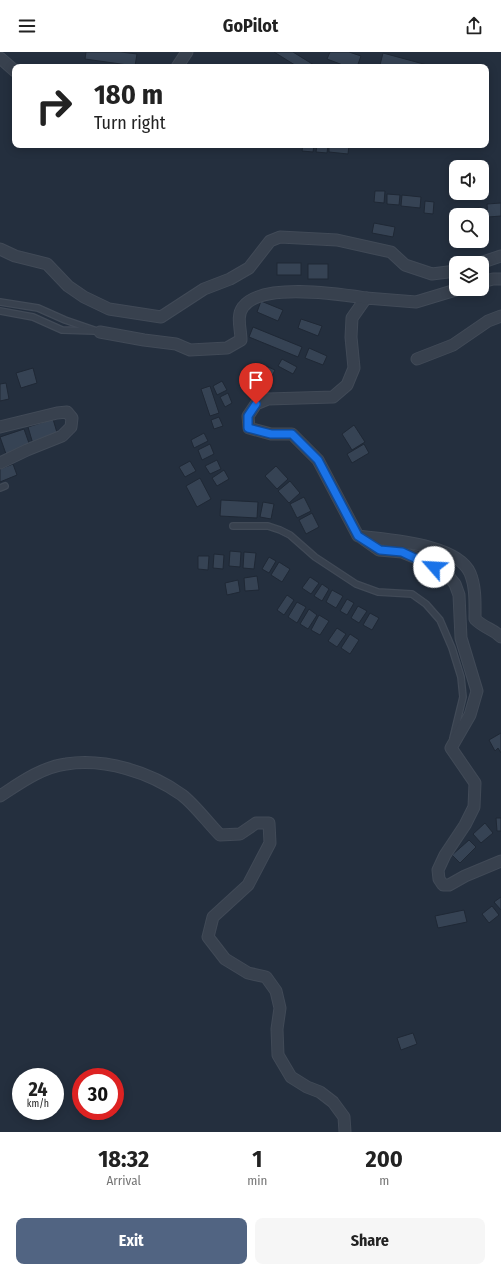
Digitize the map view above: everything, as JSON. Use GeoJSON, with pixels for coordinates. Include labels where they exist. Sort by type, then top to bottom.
{"type":"FeatureCollection","features":[{"type":"Feature","properties":{"kind":"street"},"geometry":{"type":"LineString","coordinates":[[179,64],[187,52]]}},
{"type":"Feature","properties":{"kind":"street"},"geometry":{"type":"LineString","coordinates":[[0,58],[12,68]]}},
{"type":"Feature","properties":{"kind":"street"},"geometry":{"type":"LineString","coordinates":[[0,249],[15,256],[47,264],[68,286],[84,297],[110,309],[161,317],[204,289],[230,280],[249,268],[270,241],[280,237],[337,240],[391,252],[405,266],[432,274],[449,272]]}},
{"type":"Feature","properties":{"kind":"street"},"geometry":{"type":"LineString","coordinates":[[489,260],[501,256]]}},
{"type":"Feature","properties":{"kind":"street"},"geometry":{"type":"LineString","coordinates":[[489,280],[501,279]]}},
{"type":"Feature","properties":{"kind":"street"},"geometry":{"type":"LineString","coordinates":[[100,332],[176,344],[190,350],[227,348],[241,340],[238,319],[242,308],[251,299],[285,292],[324,292],[366,298],[416,302],[449,292]]}},
{"type":"Feature","properties":{"kind":"street"},"geometry":{"type":"LineString","coordinates":[[366,298],[352,318],[351,337],[354,368],[347,385],[333,397],[268,399],[256,404],[248,416],[248,428],[271,434],[292,434],[318,460],[358,536],[380,550],[402,552],[421,560],[446,573],[455,584],[460,595],[461,638],[477,691],[470,715],[451,748],[476,783],[474,807],[465,825],[445,855],[438,870],[439,879],[443,885],[449,885],[465,876],[501,861]]}},
{"type":"Feature","properties":{"kind":"street"},"geometry":{"type":"LineString","coordinates":[[417,360],[453,345],[488,321],[501,316]]}},
{"type":"Feature","properties":{"kind":"street"},"geometry":{"type":"LineString","coordinates":[[0,427],[57,413],[67,412],[72,418],[72,427],[62,436],[26,450],[0,463]]}},
{"type":"Feature","properties":{"kind":"street"},"geometry":{"type":"LineString","coordinates":[[358,536],[400,540],[438,550],[457,559],[470,572],[475,591],[475,619],[484,628],[496,632],[501,637]]}},
{"type":"Feature","properties":{"kind":"street"},"geometry":{"type":"LineString","coordinates":[[0,796],[36,773],[65,764],[115,765],[159,781],[183,796],[220,835],[240,834],[256,823],[269,823],[270,843],[248,885],[213,917],[208,937],[225,958],[248,973],[266,977],[276,991],[280,1008],[277,1029],[278,1055],[290,1077],[307,1087],[320,1092],[333,1102],[344,1117],[345,1132]]}},
{"type":"Feature","properties":{"kind":"lane"},"geometry":{"type":"LineString","coordinates":[[0,302],[38,308],[65,320],[100,332]]}},
{"type":"Feature","properties":{"kind":"lane"},"geometry":{"type":"LineString","coordinates":[[0,311],[33,317],[62,330],[100,332]]}},
{"type":"Feature","properties":{"kind":"lane"},"geometry":{"type":"LineString","coordinates":[[233,526],[268,526],[280,530],[290,535],[315,557],[356,584],[378,592],[412,594],[426,604],[440,620],[452,648],[461,677],[462,697],[451,748]]}},
{"type":"Feature","properties":{"kind":"building"},"geometry":{"type":"Polygon","coordinates":[[[86,52],[121,52],[137,54],[135,64],[121,64],[85,59],[86,52]]]}},
{"type":"Feature","properties":{"kind":"building"},"geometry":{"type":"Polygon","coordinates":[[[274,52],[293,52],[312,64],[293,64],[274,52]]]}},
{"type":"Feature","properties":{"kind":"building"},"geometry":{"type":"Polygon","coordinates":[[[330,52],[349,52],[361,56],[358,64],[340,64],[327,59],[330,52]]]}},
{"type":"Feature","properties":{"kind":"building"},"geometry":{"type":"Polygon","coordinates":[[[383,53],[424,64],[380,64],[383,53]]]}},
{"type":"Feature","properties":{"kind":"building"},"geometry":{"type":"Polygon","coordinates":[[[302,148],[314,148],[313,152],[302,151],[302,148]]]}},
{"type":"Feature","properties":{"kind":"building"},"geometry":{"type":"Polygon","coordinates":[[[317,148],[328,148],[327,153],[316,152],[317,148]]]}},
{"type":"Feature","properties":{"kind":"building"},"geometry":{"type":"Polygon","coordinates":[[[329,148],[349,148],[348,154],[329,152],[329,148]]]}},
{"type":"Feature","properties":{"kind":"building"},"geometry":{"type":"Polygon","coordinates":[[[375,191],[385,191],[384,203],[374,202],[375,191]]]}},
{"type":"Feature","properties":{"kind":"building"},"geometry":{"type":"Polygon","coordinates":[[[387,194],[400,195],[399,205],[387,204],[387,194]]]}},
{"type":"Feature","properties":{"kind":"building"},"geometry":{"type":"Polygon","coordinates":[[[402,195],[421,197],[420,208],[401,206],[402,195]]]}},
{"type":"Feature","properties":{"kind":"building"},"geometry":{"type":"Polygon","coordinates":[[[425,201],[434,202],[433,214],[424,213],[425,201]]]}},
{"type":"Feature","properties":{"kind":"building"},"geometry":{"type":"Polygon","coordinates":[[[501,203],[501,216],[489,217],[489,208],[487,208],[487,204],[501,203]]]}},
{"type":"Feature","properties":{"kind":"building"},"geometry":{"type":"Polygon","coordinates":[[[374,223],[395,227],[393,237],[372,233],[374,223]]]}},
{"type":"Feature","properties":{"kind":"building"},"geometry":{"type":"Polygon","coordinates":[[[277,263],[301,263],[301,275],[277,275],[277,263]]]}},
{"type":"Feature","properties":{"kind":"building"},"geometry":{"type":"Polygon","coordinates":[[[308,264],[328,264],[328,279],[308,279],[308,264]]]}},
{"type":"Feature","properties":{"kind":"building"},"geometry":{"type":"Polygon","coordinates":[[[261,301],[283,310],[278,321],[257,312],[261,301]]]}},
{"type":"Feature","properties":{"kind":"building"},"geometry":{"type":"Polygon","coordinates":[[[301,319],[322,326],[318,336],[298,328],[301,319]]]}},
{"type":"Feature","properties":{"kind":"building"},"geometry":{"type":"Polygon","coordinates":[[[253,327],[302,347],[298,357],[249,337],[253,327]]]}},
{"type":"Feature","properties":{"kind":"building"},"geometry":{"type":"Polygon","coordinates":[[[309,348],[327,356],[323,365],[305,358],[309,348]]]}},
{"type":"Feature","properties":{"kind":"building"},"geometry":{"type":"Polygon","coordinates":[[[282,359],[297,367],[293,374],[278,366],[282,359]]]}},
{"type":"Feature","properties":{"kind":"building"},"geometry":{"type":"Polygon","coordinates":[[[259,363],[275,370],[270,380],[255,373],[259,363]]]}},
{"type":"Feature","properties":{"kind":"building"},"geometry":{"type":"Polygon","coordinates":[[[33,368],[37,383],[21,388],[16,373],[33,368]]]}},
{"type":"Feature","properties":{"kind":"building"},"geometry":{"type":"Polygon","coordinates":[[[222,381],[227,390],[217,395],[213,386],[222,381]]]}},
{"type":"Feature","properties":{"kind":"building"},"geometry":{"type":"Polygon","coordinates":[[[6,383],[9,399],[0,401],[0,384],[6,383]]]}},
{"type":"Feature","properties":{"kind":"building"},"geometry":{"type":"Polygon","coordinates":[[[210,386],[219,413],[210,416],[201,389],[210,386]]]}},
{"type":"Feature","properties":{"kind":"building"},"geometry":{"type":"Polygon","coordinates":[[[228,393],[232,403],[225,407],[220,397],[228,393]]]}},
{"type":"Feature","properties":{"kind":"building"},"geometry":{"type":"Polygon","coordinates":[[[219,417],[223,426],[214,429],[211,420],[219,417]]]}},
{"type":"Feature","properties":{"kind":"building"},"geometry":{"type":"Polygon","coordinates":[[[53,419],[58,436],[33,444],[28,427],[53,419]]]}},
{"type":"Feature","properties":{"kind":"building"},"geometry":{"type":"Polygon","coordinates":[[[354,425],[365,442],[352,450],[342,434],[354,425]]]}},
{"type":"Feature","properties":{"kind":"building"},"geometry":{"type":"Polygon","coordinates":[[[24,429],[30,446],[6,454],[0,437],[24,429]]]}},
{"type":"Feature","properties":{"kind":"building"},"geometry":{"type":"Polygon","coordinates":[[[204,433],[208,441],[194,448],[191,440],[204,433]]]}},
{"type":"Feature","properties":{"kind":"building"},"geometry":{"type":"Polygon","coordinates":[[[210,444],[214,454],[202,460],[198,450],[210,444]]]}},
{"type":"Feature","properties":{"kind":"building"},"geometry":{"type":"Polygon","coordinates":[[[364,444],[369,453],[352,463],[347,454],[364,444]]]}},
{"type":"Feature","properties":{"kind":"building"},"geometry":{"type":"Polygon","coordinates":[[[217,460],[221,469],[210,474],[205,466],[217,460]]]}},
{"type":"Feature","properties":{"kind":"building"},"geometry":{"type":"Polygon","coordinates":[[[190,461],[196,471],[185,477],[179,467],[190,461]]]}},
{"type":"Feature","properties":{"kind":"building"},"geometry":{"type":"Polygon","coordinates":[[[13,464],[17,475],[0,482],[0,469],[13,464]]]}},
{"type":"Feature","properties":{"kind":"building"},"geometry":{"type":"Polygon","coordinates":[[[276,466],[288,479],[277,489],[265,476],[276,466]]]}},
{"type":"Feature","properties":{"kind":"building"},"geometry":{"type":"Polygon","coordinates":[[[224,470],[229,479],[217,486],[212,478],[224,470]]]}},
{"type":"Feature","properties":{"kind":"building"},"geometry":{"type":"Polygon","coordinates":[[[200,478],[211,499],[197,507],[186,486],[200,478]]]}},
{"type":"Feature","properties":{"kind":"building"},"geometry":{"type":"Polygon","coordinates":[[[290,481],[300,493],[289,503],[278,491],[290,481]]]}},
{"type":"Feature","properties":{"kind":"building"},"geometry":{"type":"Polygon","coordinates":[[[304,497],[311,511],[297,518],[290,504],[304,497]]]}},
{"type":"Feature","properties":{"kind":"building"},"geometry":{"type":"Polygon","coordinates":[[[221,500],[258,502],[257,518],[220,516],[221,500]]]}},
{"type":"Feature","properties":{"kind":"building"},"geometry":{"type":"Polygon","coordinates":[[[263,502],[274,504],[271,519],[260,517],[263,502]]]}},
{"type":"Feature","properties":{"kind":"building"},"geometry":{"type":"Polygon","coordinates":[[[312,513],[319,527],[306,534],[299,520],[312,513]]]}},
{"type":"Feature","properties":{"kind":"building"},"geometry":{"type":"Polygon","coordinates":[[[230,551],[241,552],[240,567],[229,566],[230,551]]]}},
{"type":"Feature","properties":{"kind":"building"},"geometry":{"type":"Polygon","coordinates":[[[244,552],[256,553],[254,569],[243,568],[244,552]]]}},
{"type":"Feature","properties":{"kind":"building"},"geometry":{"type":"Polygon","coordinates":[[[214,554],[224,555],[223,569],[213,568],[214,554]]]}},
{"type":"Feature","properties":{"kind":"building"},"geometry":{"type":"Polygon","coordinates":[[[198,556],[209,556],[208,570],[198,569],[198,556]]]}},
{"type":"Feature","properties":{"kind":"building"},"geometry":{"type":"Polygon","coordinates":[[[269,557],[276,561],[269,573],[262,569],[269,557]]]}},
{"type":"Feature","properties":{"kind":"building"},"geometry":{"type":"Polygon","coordinates":[[[279,562],[290,569],[282,582],[271,575],[279,562]]]}},
{"type":"Feature","properties":{"kind":"building"},"geometry":{"type":"Polygon","coordinates":[[[257,576],[259,590],[245,591],[244,578],[257,576]]]}},
{"type":"Feature","properties":{"kind":"building"},"geometry":{"type":"Polygon","coordinates":[[[310,577],[319,583],[311,594],[302,588],[310,577]]]}},
{"type":"Feature","properties":{"kind":"building"},"geometry":{"type":"Polygon","coordinates":[[[238,580],[240,592],[227,595],[225,583],[238,580]]]}},
{"type":"Feature","properties":{"kind":"building"},"geometry":{"type":"Polygon","coordinates":[[[322,584],[329,589],[322,601],[314,596],[322,584]]]}},
{"type":"Feature","properties":{"kind":"building"},"geometry":{"type":"Polygon","coordinates":[[[332,590],[343,596],[336,608],[326,602],[332,590]]]}},
{"type":"Feature","properties":{"kind":"building"},"geometry":{"type":"Polygon","coordinates":[[[287,595],[294,600],[284,615],[277,610],[287,595]]]}},
{"type":"Feature","properties":{"kind":"building"},"geometry":{"type":"Polygon","coordinates":[[[347,599],[354,603],[347,615],[340,611],[347,599]]]}},
{"type":"Feature","properties":{"kind":"building"},"geometry":{"type":"Polygon","coordinates":[[[297,602],[306,607],[297,623],[288,617],[297,602]]]}},
{"type":"Feature","properties":{"kind":"building"},"geometry":{"type":"Polygon","coordinates":[[[358,606],[367,611],[359,623],[351,618],[358,606]]]}},
{"type":"Feature","properties":{"kind":"building"},"geometry":{"type":"Polygon","coordinates":[[[309,609],[317,615],[308,629],[300,624],[309,609]]]}},
{"type":"Feature","properties":{"kind":"building"},"geometry":{"type":"Polygon","coordinates":[[[370,613],[379,618],[372,630],[363,625],[370,613]]]}},
{"type":"Feature","properties":{"kind":"building"},"geometry":{"type":"Polygon","coordinates":[[[319,615],[329,621],[320,635],[311,630],[319,615]]]}},
{"type":"Feature","properties":{"kind":"building"},"geometry":{"type":"Polygon","coordinates":[[[337,628],[346,634],[337,647],[328,641],[337,628]]]}},
{"type":"Feature","properties":{"kind":"building"},"geometry":{"type":"Polygon","coordinates":[[[350,634],[359,640],[350,654],[341,648],[350,634]]]}},
{"type":"Feature","properties":{"kind":"building"},"geometry":{"type":"Polygon","coordinates":[[[501,733],[501,753],[498,748],[495,751],[489,740],[501,733]]]}},
{"type":"Feature","properties":{"kind":"building"},"geometry":{"type":"Polygon","coordinates":[[[496,818],[501,818],[501,831],[497,831],[496,818]]]}},
{"type":"Feature","properties":{"kind":"building"},"geometry":{"type":"Polygon","coordinates":[[[485,823],[493,833],[481,843],[473,834],[485,823]]]}},
{"type":"Feature","properties":{"kind":"building"},"geometry":{"type":"Polygon","coordinates":[[[469,840],[476,847],[460,863],[452,855],[469,840]]]}},
{"type":"Feature","properties":{"kind":"building"},"geometry":{"type":"Polygon","coordinates":[[[501,897],[501,910],[494,902],[501,897]]]}},
{"type":"Feature","properties":{"kind":"building"},"geometry":{"type":"Polygon","coordinates":[[[492,906],[499,915],[489,923],[482,914],[492,906]]]}},
{"type":"Feature","properties":{"kind":"building"},"geometry":{"type":"Polygon","coordinates":[[[464,910],[467,922],[438,928],[435,916],[464,910]]]}},
{"type":"Feature","properties":{"kind":"building"},"geometry":{"type":"Polygon","coordinates":[[[413,1033],[417,1044],[401,1050],[397,1038],[413,1033]]]}},
{"type":"Feature","properties":{"kind":"route"},"geometry":{"type":"LineString","coordinates":[[256,404],[248,416],[248,428],[271,434],[292,434],[301,442],[318,460],[358,536],[380,550],[402,552],[434,567]]}}]}
